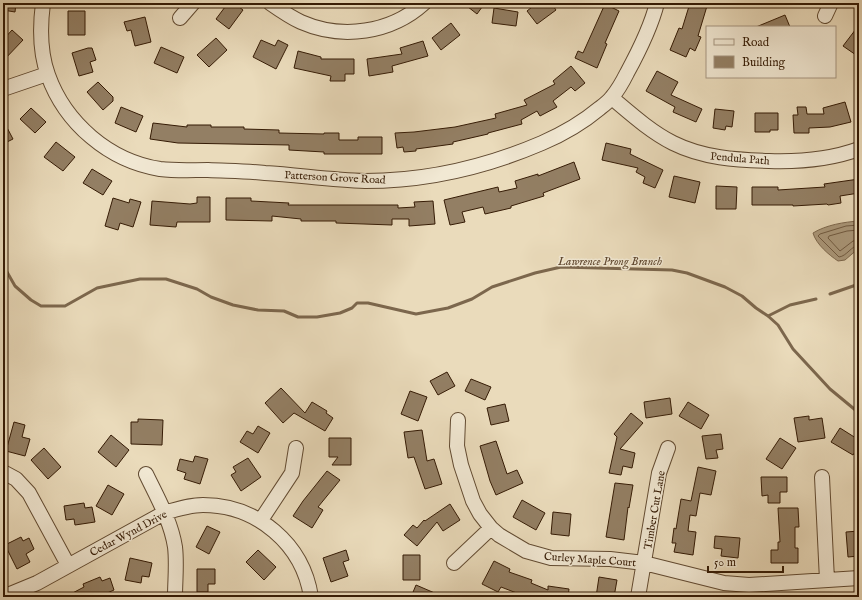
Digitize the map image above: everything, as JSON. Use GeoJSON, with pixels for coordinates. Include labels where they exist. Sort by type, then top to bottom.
{"type":"FeatureCollection","features":[{"type":"Feature","properties":{"kind":"street","name":"Patterson Grove Road"},"geometry":{"type":"LineString","coordinates":[[44,3],[41,33],[47,74],[63,106],[71,116],[83,130],[109,150],[140,164],[160,169],[241,171],[334,179],[385,180],[436,175],[504,158],[574,128],[612,98],[635,58],[646,34],[657,3]]}},
{"type":"Feature","properties":{"kind":"street"},"geometry":{"type":"LineString","coordinates":[[180,18],[193,3]]}},
{"type":"Feature","properties":{"kind":"street"},"geometry":{"type":"LineString","coordinates":[[270,3],[302,22],[316,27],[344,32],[371,30],[384,27],[411,14],[424,3]]}},
{"type":"Feature","properties":{"kind":"street"},"geometry":{"type":"LineString","coordinates":[[3,89],[47,74]]}},
{"type":"Feature","properties":{"kind":"street","name":"Pendula Path"},"geometry":{"type":"LineString","coordinates":[[612,98],[662,137],[674,144],[710,156],[748,160],[797,162],[832,157],[859,149]]}},
{"type":"Feature","properties":{"kind":"street","name":"Curley Maple Court"},"geometry":{"type":"LineString","coordinates":[[458,420],[457,446],[461,465],[473,500],[480,514],[491,528],[499,535],[516,546],[536,554],[551,558],[644,563],[724,583],[749,585],[859,578]]}},
{"type":"Feature","properties":{"kind":"street"},"geometry":{"type":"LineString","coordinates":[[261,520],[292,473],[296,448]]}},
{"type":"Feature","properties":{"kind":"street","name":"Timber Cut Lane"},"geometry":{"type":"LineString","coordinates":[[638,597],[660,473],[668,448]]}},
{"type":"Feature","properties":{"kind":"street"},"geometry":{"type":"LineString","coordinates":[[3,472],[16,479],[29,492],[68,565]]}},
{"type":"Feature","properties":{"kind":"street"},"geometry":{"type":"LineString","coordinates":[[146,474],[164,513],[175,546],[175,597]]}},
{"type":"Feature","properties":{"kind":"street"},"geometry":{"type":"LineString","coordinates":[[822,477],[827,580]]}},
{"type":"Feature","properties":{"kind":"street","name":"Cedar Wynd Drive"},"geometry":{"type":"LineString","coordinates":[[3,597],[37,582],[164,513],[187,507],[203,505],[235,509],[261,520],[288,544],[297,557],[310,588],[311,597]]}},
{"type":"Feature","properties":{"kind":"street"},"geometry":{"type":"LineString","coordinates":[[454,564],[491,528]]}},
{"type":"Feature","properties":{"kind":"water"},"geometry":{"type":"Polygon","coordinates":[[[859,221],[859,248],[845,260],[838,261],[831,256],[823,249],[813,233],[835,224],[859,221]]]}},
{"type":"Feature","properties":{"kind":"building"},"geometry":{"type":"Polygon","coordinates":[[[3,3],[16,3],[15,12],[3,10],[3,3]]]}},
{"type":"Feature","properties":{"kind":"building"},"geometry":{"type":"Polygon","coordinates":[[[228,3],[234,3],[243,10],[229,29],[216,19],[228,3]]]}},
{"type":"Feature","properties":{"kind":"building"},"geometry":{"type":"Polygon","coordinates":[[[463,3],[485,3],[477,14],[463,3]]]}},
{"type":"Feature","properties":{"kind":"building"},"geometry":{"type":"Polygon","coordinates":[[[537,3],[551,3],[556,10],[537,24],[527,11],[537,3]]]}},
{"type":"Feature","properties":{"kind":"building"},"geometry":{"type":"Polygon","coordinates":[[[690,3],[707,6],[698,36],[701,37],[695,51],[690,48],[686,57],[670,50],[679,28],[682,29],[690,3]]]}},
{"type":"Feature","properties":{"kind":"building"},"geometry":{"type":"Polygon","coordinates":[[[605,4],[619,11],[605,43],[607,44],[597,68],[575,58],[578,51],[583,53],[605,4]]]}},
{"type":"Feature","properties":{"kind":"building"},"geometry":{"type":"Polygon","coordinates":[[[494,8],[518,12],[516,26],[492,23],[494,8]]]}},
{"type":"Feature","properties":{"kind":"building"},"geometry":{"type":"Polygon","coordinates":[[[68,11],[85,11],[85,35],[68,35],[68,11]]]}},
{"type":"Feature","properties":{"kind":"building"},"geometry":{"type":"Polygon","coordinates":[[[785,15],[790,26],[758,26],[785,15]]]}},
{"type":"Feature","properties":{"kind":"building"},"geometry":{"type":"Polygon","coordinates":[[[145,17],[151,42],[135,46],[131,30],[127,31],[124,22],[145,17]]]}},
{"type":"Feature","properties":{"kind":"building"},"geometry":{"type":"Polygon","coordinates":[[[451,23],[460,35],[441,50],[432,38],[451,23]]]}},
{"type":"Feature","properties":{"kind":"building"},"geometry":{"type":"Polygon","coordinates":[[[859,25],[859,51],[856,55],[843,46],[859,25]]]}},
{"type":"Feature","properties":{"kind":"building"},"geometry":{"type":"Polygon","coordinates":[[[12,30],[23,40],[3,61],[3,40],[12,30]]]}},
{"type":"Feature","properties":{"kind":"building"},"geometry":{"type":"Polygon","coordinates":[[[216,38],[227,50],[209,67],[197,55],[216,38]]]}},
{"type":"Feature","properties":{"kind":"building"},"geometry":{"type":"Polygon","coordinates":[[[261,40],[275,46],[278,40],[288,45],[276,69],[253,57],[261,40]]]}},
{"type":"Feature","properties":{"kind":"building"},"geometry":{"type":"Polygon","coordinates":[[[423,41],[428,56],[392,66],[393,72],[369,76],[367,59],[402,54],[400,48],[423,41]]]}},
{"type":"Feature","properties":{"kind":"building"},"geometry":{"type":"Polygon","coordinates":[[[161,47],[184,57],[177,73],[154,63],[161,47]]]}},
{"type":"Feature","properties":{"kind":"building"},"geometry":{"type":"Polygon","coordinates":[[[92,48],[96,60],[90,62],[93,72],[79,76],[72,53],[92,48]]]}},
{"type":"Feature","properties":{"kind":"building"},"geometry":{"type":"Polygon","coordinates":[[[298,51],[321,57],[321,59],[354,59],[354,74],[345,74],[345,81],[330,81],[331,76],[294,68],[298,51]]]}},
{"type":"Feature","properties":{"kind":"building"},"geometry":{"type":"Polygon","coordinates":[[[571,66],[585,83],[575,91],[571,87],[553,101],[557,107],[540,116],[537,111],[521,120],[522,124],[453,142],[453,144],[404,152],[403,147],[397,148],[395,133],[455,127],[496,118],[495,114],[527,105],[524,100],[555,84],[553,81],[571,66]]]}},
{"type":"Feature","properties":{"kind":"building"},"geometry":{"type":"Polygon","coordinates":[[[657,71],[678,82],[671,95],[702,109],[696,122],[673,112],[675,107],[646,91],[657,71]]]}},
{"type":"Feature","properties":{"kind":"building"},"geometry":{"type":"Polygon","coordinates":[[[98,82],[113,97],[113,101],[103,110],[87,92],[98,82]]]}},
{"type":"Feature","properties":{"kind":"building"},"geometry":{"type":"Polygon","coordinates":[[[845,102],[851,122],[830,127],[809,128],[809,133],[794,133],[793,115],[798,115],[797,107],[806,107],[807,114],[824,114],[823,108],[845,102]]]}},
{"type":"Feature","properties":{"kind":"building"},"geometry":{"type":"Polygon","coordinates":[[[121,107],[143,116],[136,132],[115,123],[121,107]]]}},
{"type":"Feature","properties":{"kind":"building"},"geometry":{"type":"Polygon","coordinates":[[[31,108],[46,122],[35,133],[20,119],[31,108]]]}},
{"type":"Feature","properties":{"kind":"building"},"geometry":{"type":"Polygon","coordinates":[[[715,109],[734,111],[732,127],[726,126],[725,130],[713,128],[715,109]]]}},
{"type":"Feature","properties":{"kind":"building"},"geometry":{"type":"Polygon","coordinates":[[[755,113],[778,113],[778,130],[770,130],[770,132],[755,132],[755,113]]]}},
{"type":"Feature","properties":{"kind":"building"},"geometry":{"type":"Polygon","coordinates":[[[3,120],[13,139],[3,144],[3,120]]]}},
{"type":"Feature","properties":{"kind":"building"},"geometry":{"type":"Polygon","coordinates":[[[153,123],[187,127],[187,125],[211,125],[211,127],[244,127],[244,129],[279,130],[279,133],[339,133],[339,140],[358,140],[358,137],[382,137],[382,154],[324,154],[324,152],[289,150],[289,145],[178,143],[150,139],[153,123]]]}},
{"type":"Feature","properties":{"kind":"building"},"geometry":{"type":"Polygon","coordinates":[[[56,142],[75,157],[63,171],[44,157],[56,142]]]}},
{"type":"Feature","properties":{"kind":"building"},"geometry":{"type":"Polygon","coordinates":[[[606,143],[631,149],[630,154],[663,170],[655,188],[643,183],[645,177],[636,172],[638,168],[602,160],[606,143]]]}},
{"type":"Feature","properties":{"kind":"building"},"geometry":{"type":"Polygon","coordinates":[[[574,162],[580,179],[543,193],[544,196],[511,206],[511,208],[485,214],[483,207],[462,212],[465,222],[450,225],[444,200],[498,187],[499,192],[517,188],[515,181],[538,174],[538,176],[574,162]]]}},
{"type":"Feature","properties":{"kind":"building"},"geometry":{"type":"Polygon","coordinates":[[[92,169],[112,181],[103,195],[83,183],[92,169]]]}},
{"type":"Feature","properties":{"kind":"building"},"geometry":{"type":"Polygon","coordinates":[[[674,176],[700,182],[695,203],[669,197],[674,176]]]}},
{"type":"Feature","properties":{"kind":"building"},"geometry":{"type":"Polygon","coordinates":[[[859,179],[859,193],[840,196],[841,203],[793,206],[752,205],[752,187],[778,187],[778,190],[825,187],[824,184],[859,179]]]}},
{"type":"Feature","properties":{"kind":"building"},"geometry":{"type":"Polygon","coordinates":[[[716,186],[737,187],[736,209],[716,209],[716,186]]]}},
{"type":"Feature","properties":{"kind":"building"},"geometry":{"type":"Polygon","coordinates":[[[197,197],[210,197],[210,222],[177,222],[176,227],[150,225],[152,201],[190,204],[197,203],[197,197]]]}},
{"type":"Feature","properties":{"kind":"building"},"geometry":{"type":"Polygon","coordinates":[[[113,198],[129,203],[130,199],[141,202],[133,227],[120,223],[118,230],[105,226],[113,198]]]}},
{"type":"Feature","properties":{"kind":"building"},"geometry":{"type":"Polygon","coordinates":[[[226,198],[251,198],[251,201],[289,203],[288,205],[398,205],[398,208],[415,207],[414,202],[433,201],[435,224],[409,226],[409,219],[392,219],[392,225],[336,223],[336,221],[301,221],[301,219],[272,216],[272,221],[226,220],[226,198]]]}},
{"type":"Feature","properties":{"kind":"building"},"geometry":{"type":"Polygon","coordinates":[[[447,372],[455,386],[438,395],[430,381],[447,372]]]}},
{"type":"Feature","properties":{"kind":"building"},"geometry":{"type":"Polygon","coordinates":[[[471,379],[491,387],[485,400],[465,391],[471,379]]]}},
{"type":"Feature","properties":{"kind":"building"},"geometry":{"type":"Polygon","coordinates":[[[281,388],[305,413],[312,402],[327,411],[326,413],[333,418],[325,431],[294,413],[283,423],[265,403],[281,388]]]}},
{"type":"Feature","properties":{"kind":"building"},"geometry":{"type":"Polygon","coordinates":[[[410,391],[427,397],[418,421],[401,414],[410,391]]]}},
{"type":"Feature","properties":{"kind":"building"},"geometry":{"type":"Polygon","coordinates":[[[670,398],[672,414],[646,418],[644,402],[670,398]]]}},
{"type":"Feature","properties":{"kind":"building"},"geometry":{"type":"Polygon","coordinates":[[[688,402],[709,415],[701,429],[679,416],[688,402]]]}},
{"type":"Feature","properties":{"kind":"building"},"geometry":{"type":"Polygon","coordinates":[[[505,404],[509,421],[491,425],[487,408],[505,404]]]}},
{"type":"Feature","properties":{"kind":"building"},"geometry":{"type":"Polygon","coordinates":[[[631,413],[643,423],[620,449],[635,453],[632,468],[623,466],[621,475],[609,473],[617,437],[614,434],[631,413]]]}},
{"type":"Feature","properties":{"kind":"building"},"geometry":{"type":"Polygon","coordinates":[[[809,416],[809,420],[822,418],[825,438],[798,442],[794,418],[809,416]]]}},
{"type":"Feature","properties":{"kind":"building"},"geometry":{"type":"Polygon","coordinates":[[[138,419],[163,420],[162,445],[131,444],[131,422],[138,422],[138,419]]]}},
{"type":"Feature","properties":{"kind":"building"},"geometry":{"type":"Polygon","coordinates":[[[14,422],[25,425],[22,437],[30,439],[25,456],[6,451],[14,422]]]}},
{"type":"Feature","properties":{"kind":"building"},"geometry":{"type":"Polygon","coordinates":[[[258,426],[270,433],[258,453],[240,442],[247,431],[253,434],[258,426]]]}},
{"type":"Feature","properties":{"kind":"building"},"geometry":{"type":"Polygon","coordinates":[[[840,428],[859,440],[859,446],[853,455],[831,442],[840,428]]]}},
{"type":"Feature","properties":{"kind":"building"},"geometry":{"type":"Polygon","coordinates":[[[422,430],[427,461],[434,459],[442,484],[425,489],[414,457],[408,458],[404,432],[422,430]]]}},
{"type":"Feature","properties":{"kind":"building"},"geometry":{"type":"Polygon","coordinates":[[[721,434],[723,449],[716,450],[718,458],[706,459],[702,436],[721,434]]]}},
{"type":"Feature","properties":{"kind":"building"},"geometry":{"type":"Polygon","coordinates":[[[111,435],[129,450],[116,467],[98,452],[111,435]]]}},
{"type":"Feature","properties":{"kind":"building"},"geometry":{"type":"Polygon","coordinates":[[[329,438],[351,438],[351,465],[332,465],[338,457],[329,457],[329,438]]]}},
{"type":"Feature","properties":{"kind":"building"},"geometry":{"type":"Polygon","coordinates":[[[780,438],[796,448],[782,469],[766,459],[780,438]]]}},
{"type":"Feature","properties":{"kind":"building"},"geometry":{"type":"Polygon","coordinates":[[[496,441],[507,474],[517,470],[523,483],[496,495],[490,481],[480,446],[496,441]]]}},
{"type":"Feature","properties":{"kind":"building"},"geometry":{"type":"Polygon","coordinates":[[[44,448],[61,467],[48,479],[31,460],[44,448]]]}},
{"type":"Feature","properties":{"kind":"building"},"geometry":{"type":"Polygon","coordinates":[[[195,456],[208,459],[200,484],[184,479],[186,473],[177,470],[180,459],[193,462],[195,456]]]}},
{"type":"Feature","properties":{"kind":"building"},"geometry":{"type":"Polygon","coordinates":[[[248,458],[261,477],[241,491],[231,475],[236,472],[233,467],[248,458]]]}},
{"type":"Feature","properties":{"kind":"building"},"geometry":{"type":"Polygon","coordinates":[[[698,467],[716,471],[711,495],[700,493],[696,516],[690,515],[688,531],[696,532],[693,555],[674,552],[676,543],[672,543],[681,499],[691,501],[698,467]]]}},
{"type":"Feature","properties":{"kind":"building"},"geometry":{"type":"Polygon","coordinates":[[[327,471],[340,480],[318,507],[323,510],[312,528],[293,516],[327,471]]]}},
{"type":"Feature","properties":{"kind":"building"},"geometry":{"type":"Polygon","coordinates":[[[761,477],[787,477],[787,492],[780,492],[780,503],[768,503],[768,495],[762,496],[761,477]]]}},
{"type":"Feature","properties":{"kind":"building"},"geometry":{"type":"Polygon","coordinates":[[[615,483],[633,485],[629,508],[628,507],[624,540],[606,537],[615,483]]]}},
{"type":"Feature","properties":{"kind":"building"},"geometry":{"type":"Polygon","coordinates":[[[108,485],[124,494],[112,515],[96,506],[108,485]]]}},
{"type":"Feature","properties":{"kind":"building"},"geometry":{"type":"Polygon","coordinates":[[[522,500],[545,513],[536,530],[513,517],[522,500]]]}},
{"type":"Feature","properties":{"kind":"building"},"geometry":{"type":"Polygon","coordinates":[[[84,503],[85,508],[92,507],[95,522],[75,525],[74,519],[66,520],[64,506],[84,503]]]}},
{"type":"Feature","properties":{"kind":"building"},"geometry":{"type":"Polygon","coordinates":[[[450,504],[460,520],[443,531],[437,522],[417,546],[404,535],[413,525],[417,528],[424,520],[425,521],[450,504]]]}},
{"type":"Feature","properties":{"kind":"building"},"geometry":{"type":"Polygon","coordinates":[[[778,508],[798,508],[799,527],[795,527],[795,548],[798,548],[798,563],[771,563],[771,550],[778,550],[778,542],[780,542],[778,508]]]}},
{"type":"Feature","properties":{"kind":"building"},"geometry":{"type":"Polygon","coordinates":[[[553,512],[571,514],[569,536],[551,534],[553,512]]]}},
{"type":"Feature","properties":{"kind":"building"},"geometry":{"type":"Polygon","coordinates":[[[207,526],[220,532],[209,554],[196,547],[207,526]]]}},
{"type":"Feature","properties":{"kind":"building"},"geometry":{"type":"Polygon","coordinates":[[[859,531],[859,556],[848,557],[846,532],[859,531]]]}},
{"type":"Feature","properties":{"kind":"building"},"geometry":{"type":"Polygon","coordinates":[[[715,536],[740,538],[738,558],[721,556],[722,549],[714,548],[715,536]]]}},
{"type":"Feature","properties":{"kind":"building"},"geometry":{"type":"Polygon","coordinates":[[[21,537],[23,541],[29,538],[34,549],[26,554],[30,562],[17,569],[5,545],[21,537]]]}},
{"type":"Feature","properties":{"kind":"building"},"geometry":{"type":"Polygon","coordinates":[[[258,550],[276,567],[264,580],[246,562],[258,550]]]}},
{"type":"Feature","properties":{"kind":"building"},"geometry":{"type":"Polygon","coordinates":[[[346,550],[349,560],[343,562],[348,576],[331,582],[323,558],[346,550]]]}},
{"type":"Feature","properties":{"kind":"building"},"geometry":{"type":"Polygon","coordinates":[[[403,555],[420,555],[420,580],[403,580],[403,555]]]}},
{"type":"Feature","properties":{"kind":"building"},"geometry":{"type":"Polygon","coordinates":[[[130,558],[152,563],[149,577],[142,576],[141,583],[125,580],[130,558]]]}},
{"type":"Feature","properties":{"kind":"building"},"geometry":{"type":"Polygon","coordinates":[[[494,561],[510,569],[509,572],[532,580],[531,583],[548,590],[548,586],[569,589],[568,597],[527,597],[501,587],[498,592],[482,584],[494,561]]]}},
{"type":"Feature","properties":{"kind":"building"},"geometry":{"type":"Polygon","coordinates":[[[197,569],[215,569],[215,584],[208,584],[208,592],[197,592],[197,569]]]}},
{"type":"Feature","properties":{"kind":"building"},"geometry":{"type":"Polygon","coordinates":[[[100,577],[102,581],[110,578],[114,590],[98,597],[65,597],[84,587],[83,584],[100,577]]]}},
{"type":"Feature","properties":{"kind":"building"},"geometry":{"type":"Polygon","coordinates":[[[599,577],[617,580],[614,597],[596,597],[599,577]]]}},
{"type":"Feature","properties":{"kind":"building"},"geometry":{"type":"Polygon","coordinates":[[[416,585],[444,597],[411,597],[416,585]]]}},
{"type":"Feature","properties":{"kind":"waterway","name":"Lawrence Prong Branch"},"geometry":{"type":"LineString","coordinates":[[3,265],[15,286],[31,300],[41,306],[65,306],[97,288],[140,279],[166,279],[197,289],[211,297],[233,305],[258,310],[284,311],[298,317],[317,317],[340,313],[352,308],[357,303],[368,303],[416,314],[448,308],[472,299],[492,287],[535,273],[561,267],[672,270],[687,273],[725,287],[742,296],[778,325],[793,349],[830,389],[859,413]]}},
{"type":"Feature","properties":{"kind":"waterway"},"geometry":{"type":"LineString","coordinates":[[830,294],[859,284]]}},
{"type":"Feature","properties":{"kind":"waterway"},"geometry":{"type":"LineString","coordinates":[[768,316],[790,305],[816,299]]}}]}
